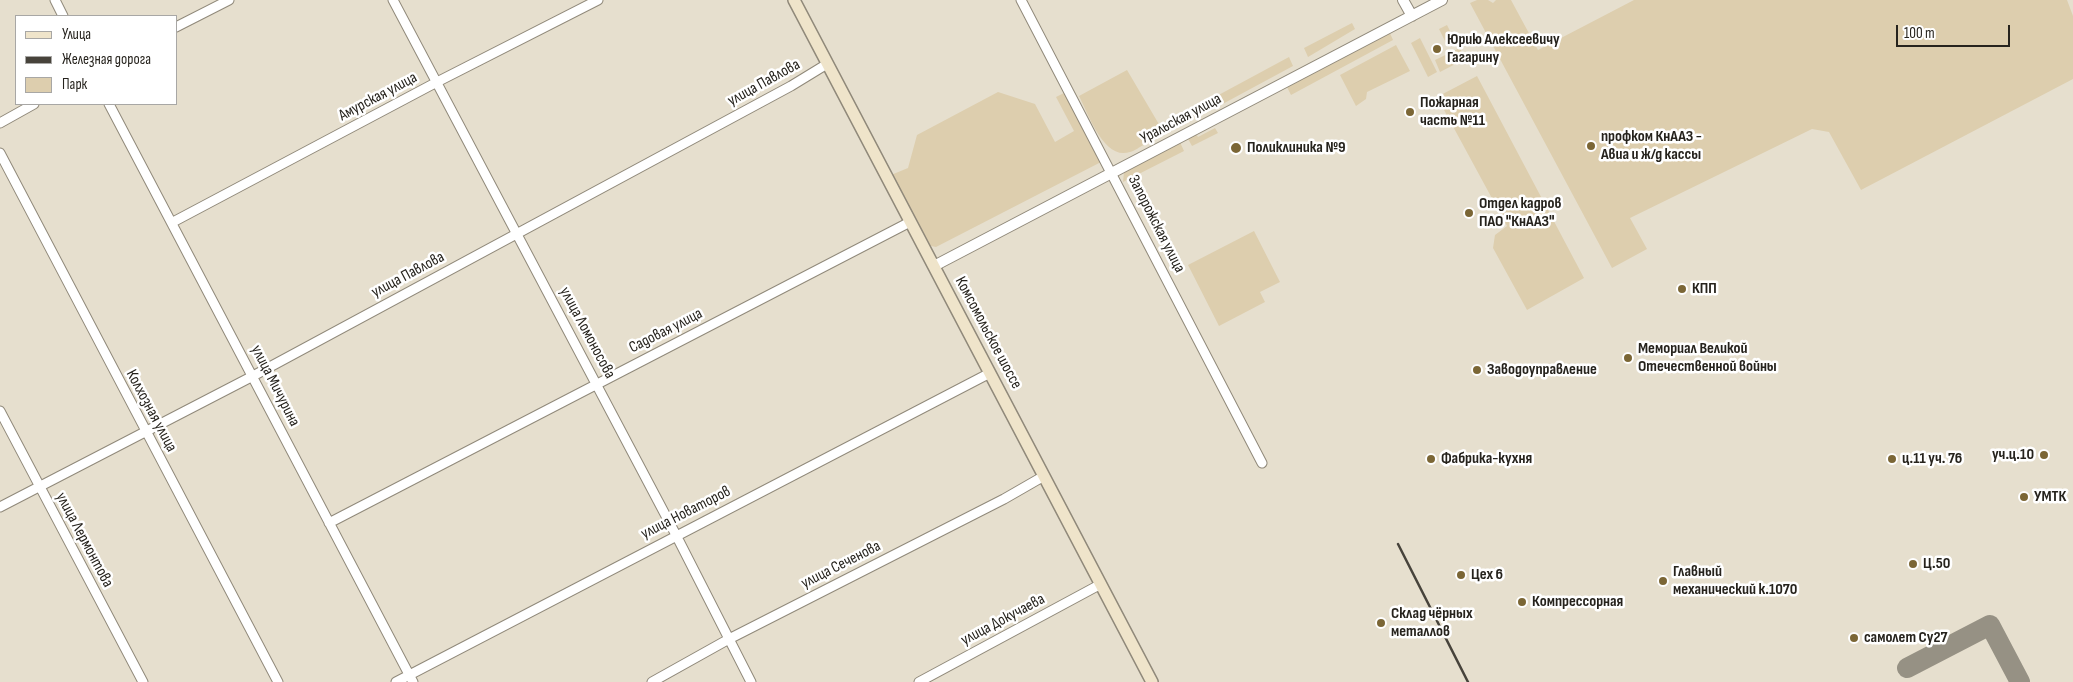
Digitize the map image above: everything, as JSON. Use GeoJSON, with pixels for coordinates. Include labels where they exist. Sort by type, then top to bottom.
{"type":"FeatureCollection","features":[{"type":"Feature","properties":{"kind":"main road","name":"Комсомольское шоссе"},"geometry":{"type":"LineString","coordinates":[[794,0],[1152,682]]}},
{"type":"Feature","properties":{"kind":"street"},"geometry":{"type":"LineString","coordinates":[[55,0],[62,15]]}},
{"type":"Feature","properties":{"kind":"street"},"geometry":{"type":"LineString","coordinates":[[178,26],[228,0]]}},
{"type":"Feature","properties":{"kind":"street","name":"улица Ломоносова"},"geometry":{"type":"LineString","coordinates":[[393,0],[597,384],[751,682]]}},
{"type":"Feature","properties":{"kind":"street","name":"Амурская улица"},"geometry":{"type":"LineString","coordinates":[[173,222],[436,82],[598,0]]}},
{"type":"Feature","properties":{"kind":"street","name":"Запорожская улица"},"geometry":{"type":"LineString","coordinates":[[1021,0],[1262,463]]}},
{"type":"Feature","properties":{"kind":"street"},"geometry":{"type":"LineString","coordinates":[[1403,0],[1412,16]]}},
{"type":"Feature","properties":{"kind":"street","name":"Уральская улица"},"geometry":{"type":"LineString","coordinates":[[934,266],[1442,0]]}},
{"type":"Feature","properties":{"kind":"street","name":"улица Павлова"},"geometry":{"type":"LineString","coordinates":[[0,507],[253,376],[791,86],[827,64]]}},
{"type":"Feature","properties":{"kind":"street"},"geometry":{"type":"LineString","coordinates":[[0,123],[32,105]]}},
{"type":"Feature","properties":{"kind":"street","name":"улица Мичурина"},"geometry":{"type":"LineString","coordinates":[[110,105],[173,222],[411,678]]}},
{"type":"Feature","properties":{"kind":"street","name":"Колхозная улица"},"geometry":{"type":"LineString","coordinates":[[0,153],[278,682]]}},
{"type":"Feature","properties":{"kind":"street","name":"Садовая улица"},"geometry":{"type":"LineString","coordinates":[[329,523],[910,222]]}},
{"type":"Feature","properties":{"kind":"street","name":"улица Новаторов"},"geometry":{"type":"LineString","coordinates":[[396,682],[411,678],[676,535],[990,372]]}},
{"type":"Feature","properties":{"kind":"street","name":"улица Лермонтова"},"geometry":{"type":"LineString","coordinates":[[0,411],[38,487],[143,682]]}},
{"type":"Feature","properties":{"kind":"street","name":"улица Сеченова"},"geometry":{"type":"LineString","coordinates":[[652,682],[729,639],[995,504],[1044,476]]}},
{"type":"Feature","properties":{"kind":"street","name":"улица Докучаева"},"geometry":{"type":"LineString","coordinates":[[918,682],[1101,584]]}},
{"type":"Feature","properties":{"kind":"green space"},"geometry":{"type":"Polygon","coordinates":[[[1477,0],[1488,0],[1493,3],[1496,0],[1511,0],[1538,50],[1634,0],[2067,0],[2073,16],[2073,79],[1861,190],[1829,132],[1812,129],[1630,218],[1647,249],[1612,268],[1470,3],[1477,0]]]}},
{"type":"Feature","properties":{"kind":"green space"},"geometry":{"type":"Polygon","coordinates":[[[1352,23],[1355,29],[1308,57],[1304,48],[1352,23]]]}},
{"type":"Feature","properties":{"kind":"green space"},"geometry":{"type":"Polygon","coordinates":[[[1447,25],[1456,43],[1448,47],[1439,29],[1447,25]]]}},
{"type":"Feature","properties":{"kind":"green space"},"geometry":{"type":"Polygon","coordinates":[[[1389,31],[1393,40],[1291,95],[1286,85],[1389,31]]]}},
{"type":"Feature","properties":{"kind":"green space"},"geometry":{"type":"Polygon","coordinates":[[[1420,38],[1437,72],[1428,77],[1411,43],[1420,38]]]}},
{"type":"Feature","properties":{"kind":"green space"},"geometry":{"type":"Polygon","coordinates":[[[1396,45],[1410,71],[1367,92],[1366,99],[1356,106],[1340,75],[1396,45]]]}},
{"type":"Feature","properties":{"kind":"green space"},"geometry":{"type":"Polygon","coordinates":[[[1460,48],[1465,59],[1440,72],[1435,60],[1460,48]]]}},
{"type":"Feature","properties":{"kind":"green space"},"geometry":{"type":"Polygon","coordinates":[[[1289,57],[1293,66],[1217,107],[1213,98],[1289,57]]]}},
{"type":"Feature","properties":{"kind":"green space"},"geometry":{"type":"Polygon","coordinates":[[[1127,70],[1160,126],[1159,133],[1153,140],[1132,151],[1121,153],[1112,149],[1098,134],[1079,96],[1127,70]]]}},
{"type":"Feature","properties":{"kind":"green space"},"geometry":{"type":"Polygon","coordinates":[[[1477,76],[1584,278],[1527,310],[1493,248],[1495,235],[1507,226],[1437,97],[1477,76]]]}},
{"type":"Feature","properties":{"kind":"green space"},"geometry":{"type":"Polygon","coordinates":[[[998,92],[1035,104],[1055,142],[1074,131],[1056,97],[1066,92],[1103,161],[936,247],[926,245],[891,175],[908,168],[917,135],[998,92]]]}},
{"type":"Feature","properties":{"kind":"green space"},"geometry":{"type":"Polygon","coordinates":[[[1215,128],[1218,133],[1192,146],[1187,137],[1195,132],[1198,137],[1215,128]]]}},
{"type":"Feature","properties":{"kind":"green space"},"geometry":{"type":"Polygon","coordinates":[[[1179,140],[1184,151],[1123,182],[1124,172],[1179,140]]]}},
{"type":"Feature","properties":{"kind":"green space"},"geometry":{"type":"Polygon","coordinates":[[[1254,231],[1280,282],[1260,292],[1265,302],[1219,326],[1188,265],[1254,231]]]}},
{"type":"Feature","properties":{"kind":"taxiway"},"geometry":{"type":"LineString","coordinates":[[1907,668],[1990,625],[2020,682]]}},
{"type":"Feature","properties":{"kind":"railway"},"geometry":{"type":"LineString","coordinates":[[1398,544],[1468,682]]}},
{"type":"Feature","properties":{"kind":"place","name":"Юрию Алексеевичу Гагарину"},"geometry":{"type":"Point","coordinates":[1437,49]}},
{"type":"Feature","properties":{"kind":"place","name":"Пожарная часть №11"},"geometry":{"type":"Point","coordinates":[1410,112]}},
{"type":"Feature","properties":{"kind":"place","name":"профком КнААЗ - Авиа и ж/д кассы"},"geometry":{"type":"Point","coordinates":[1591,146]}},
{"type":"Feature","properties":{"kind":"place","name":"Поликлиника №9"},"geometry":{"type":"Point","coordinates":[1236,148]}},
{"type":"Feature","properties":{"kind":"place","name":"Отдел кадров ПАО \"КнААЗ\""},"geometry":{"type":"Point","coordinates":[1469,213]}},
{"type":"Feature","properties":{"kind":"place","name":"КПП"},"geometry":{"type":"Point","coordinates":[1682,289]}},
{"type":"Feature","properties":{"kind":"place","name":"Мемориал Великой Отечественной войны"},"geometry":{"type":"Point","coordinates":[1628,358]}},
{"type":"Feature","properties":{"kind":"place","name":"Заводоуправление"},"geometry":{"type":"Point","coordinates":[1477,370]}},
{"type":"Feature","properties":{"kind":"place","name":"уч.ц.10"},"geometry":{"type":"Point","coordinates":[2044,455]}},
{"type":"Feature","properties":{"kind":"place","name":"Фабрика-кухня"},"geometry":{"type":"Point","coordinates":[1431,459]}},
{"type":"Feature","properties":{"kind":"place","name":"ц.11 уч. 76"},"geometry":{"type":"Point","coordinates":[1892,459]}},
{"type":"Feature","properties":{"kind":"place","name":"УМТК"},"geometry":{"type":"Point","coordinates":[2024,497]}},
{"type":"Feature","properties":{"kind":"place","name":"Ц.50"},"geometry":{"type":"Point","coordinates":[1913,564]}},
{"type":"Feature","properties":{"kind":"place","name":"Цех 6"},"geometry":{"type":"Point","coordinates":[1461,575]}},
{"type":"Feature","properties":{"kind":"place","name":"Главный механический к.1070"},"geometry":{"type":"Point","coordinates":[1663,581]}},
{"type":"Feature","properties":{"kind":"place","name":"Компрессорная"},"geometry":{"type":"Point","coordinates":[1522,602]}},
{"type":"Feature","properties":{"kind":"place","name":"Склад чёрных металлов"},"geometry":{"type":"Point","coordinates":[1381,623]}},
{"type":"Feature","properties":{"kind":"place","name":"самолет Су27"},"geometry":{"type":"Point","coordinates":[1854,638]}}]}
